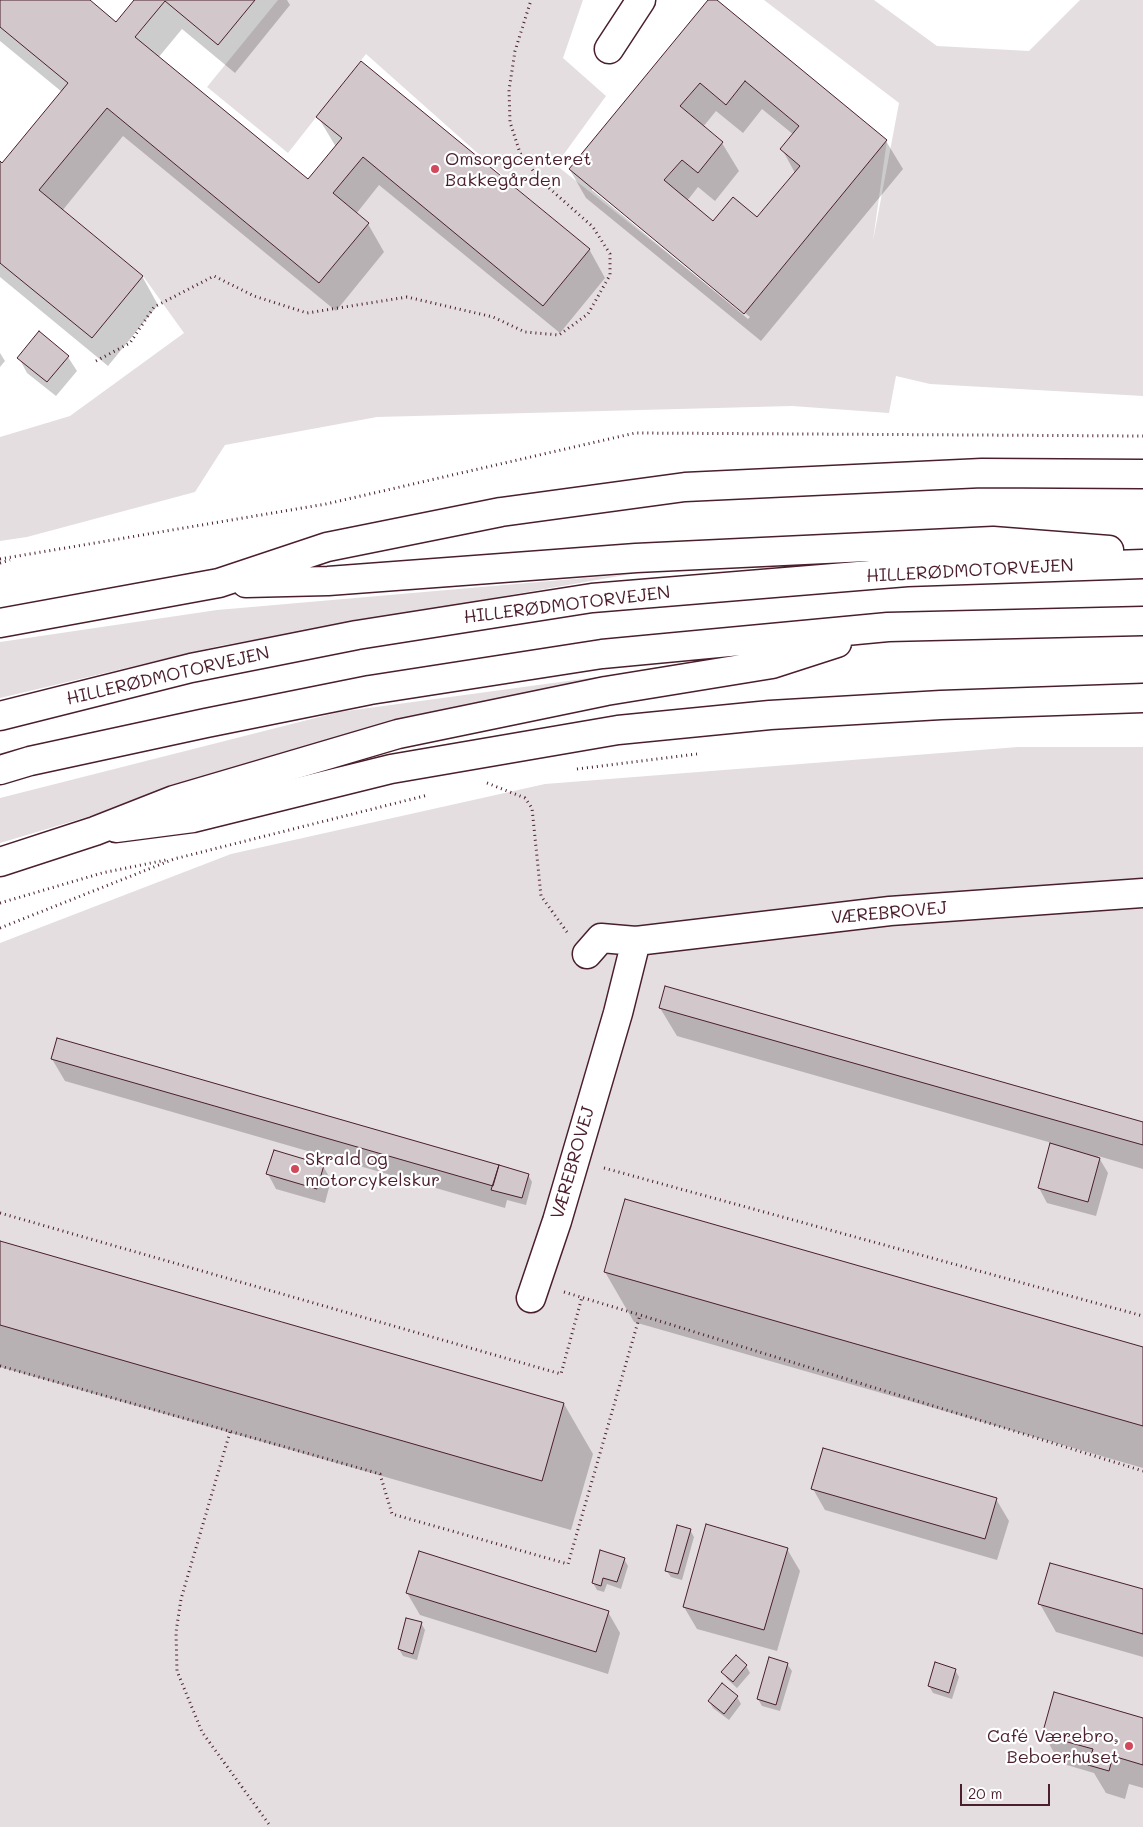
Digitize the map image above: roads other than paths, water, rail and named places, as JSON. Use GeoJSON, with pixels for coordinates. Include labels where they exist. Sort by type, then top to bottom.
{"type":"FeatureCollection","features":[{"type":"Feature","properties":{"kind":"main road"},"geometry":{"type":"LineString","coordinates":[[609,49],[641,0]]}},
{"type":"Feature","properties":{"kind":"main road"},"geometry":{"type":"LineString","coordinates":[[0,623],[219,583],[337,546],[501,512],[684,487],[982,473],[1143,474]]}},
{"type":"Feature","properties":{"kind":"main road"},"geometry":{"type":"LineString","coordinates":[[219,583],[328,581],[636,558],[993,542],[1143,552]]}},
{"type":"Feature","properties":{"kind":"main road","name":"HILLERØDMOTORVEJEN"},"geometry":{"type":"LineString","coordinates":[[0,716],[230,660],[357,635],[592,598],[907,572],[1143,564]]}},
{"type":"Feature","properties":{"kind":"main road"},"geometry":{"type":"LineString","coordinates":[[0,770],[30,761],[370,690],[602,654],[888,627],[1143,621]]}},
{"type":"Feature","properties":{"kind":"main road"},"geometry":{"type":"LineString","coordinates":[[0,862],[95,830],[174,800],[398,734],[606,691],[772,664],[888,627]]}},
{"type":"Feature","properties":{"kind":"main road"},"geometry":{"type":"LineString","coordinates":[[95,830],[193,818],[391,769],[618,730],[780,714],[941,705],[1143,698]]}},
{"type":"Feature","properties":{"kind":"main road","name":"VÆREBROVEJ"},"geometry":{"type":"LineString","coordinates":[[587,954],[601,938],[636,941],[890,911],[1143,893]]}},
{"type":"Feature","properties":{"kind":"main road","name":"VÆREBROVEJ"},"geometry":{"type":"LineString","coordinates":[[533,1290],[556,1221],[618,1013],[636,941]]}},
{"type":"Feature","properties":{"kind":"place","name":"Omsorgcenteret Bakkegården"},"geometry":{"type":"Point","coordinates":[435,169]}},
{"type":"Feature","properties":{"kind":"place","name":"Skrald og motorcykelskur"},"geometry":{"type":"Point","coordinates":[295,1169]}},
{"type":"Feature","properties":{"kind":"place","name":"Café Værebro, Beboerhuset"},"geometry":{"type":"Point","coordinates":[1129,1746]}}]}
